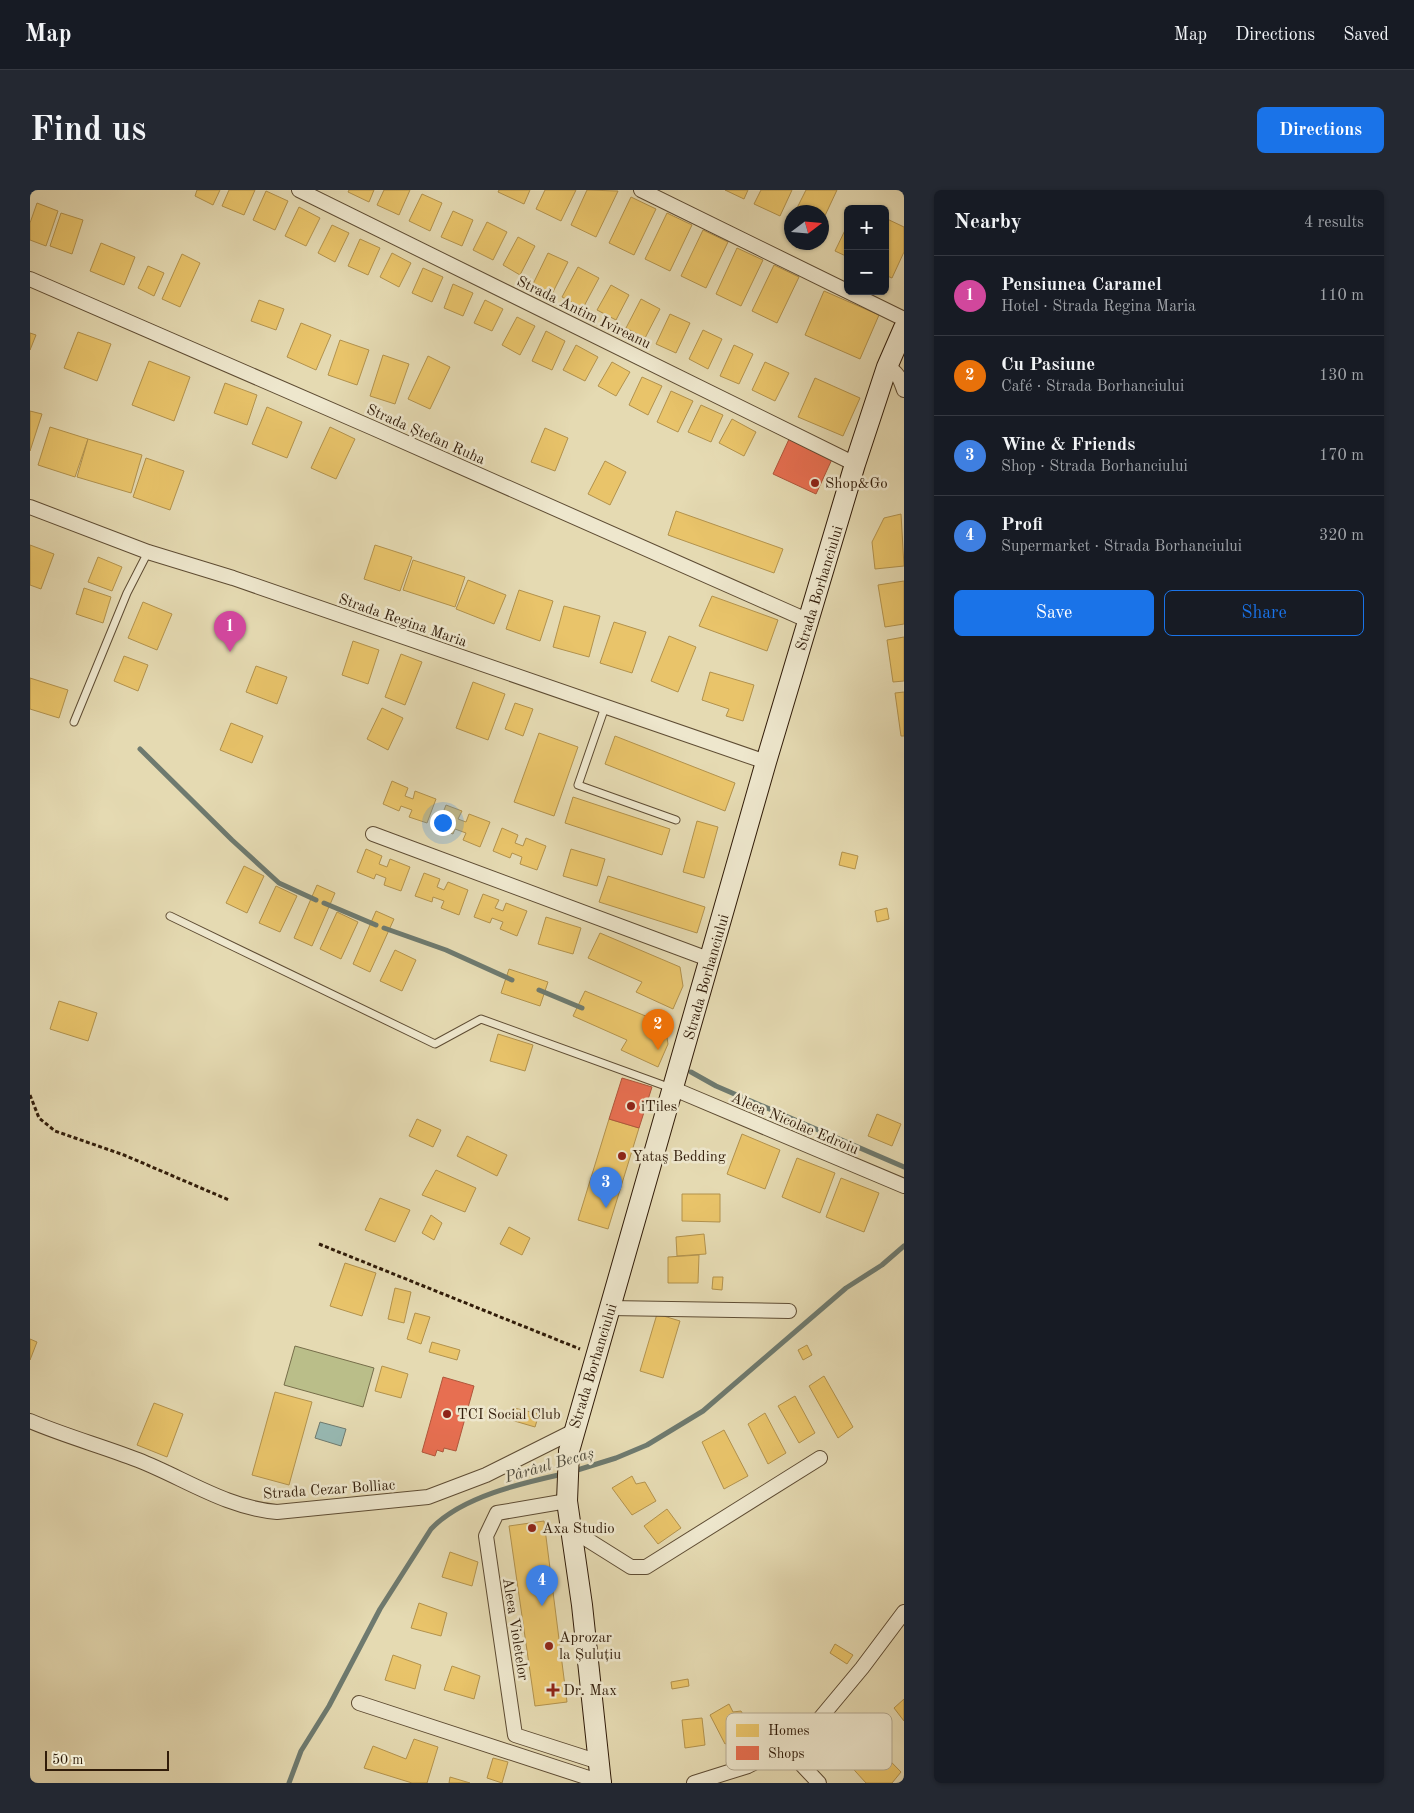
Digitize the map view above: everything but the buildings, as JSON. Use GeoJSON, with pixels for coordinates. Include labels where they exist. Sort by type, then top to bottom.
{"type":"FeatureCollection","features":[{"type":"Feature","properties":{"kind":"main road","name":"Strada Borhanciului"},"geometry":{"type":"LineString","coordinates":[[601,1778],[567,1497],[569,1451],[808,621],[855,464],[887,367],[904,328]]}},
{"type":"Feature","properties":{"kind":"street","name":"Strada Antim Ivireanu"},"geometry":{"type":"LineString","coordinates":[[299,190],[855,464]]}},
{"type":"Feature","properties":{"kind":"street"},"geometry":{"type":"LineString","coordinates":[[641,190],[904,319]]}},
{"type":"Feature","properties":{"kind":"street","name":"Strada Ștefan Ruha"},"geometry":{"type":"LineString","coordinates":[[30,279],[364,424],[808,621]]}},
{"type":"Feature","properties":{"kind":"street"},"geometry":{"type":"LineString","coordinates":[[887,367],[900,378],[904,390]]}},
{"type":"Feature","properties":{"kind":"street","name":"Strada Regina Maria"},"geometry":{"type":"LineString","coordinates":[[30,507],[148,552],[234,578],[766,762]]}},
{"type":"Feature","properties":{"kind":"street"},"geometry":{"type":"LineString","coordinates":[[373,834],[710,960]]}},
{"type":"Feature","properties":{"kind":"street","name":"Aleea Nicolae Edroiu"},"geometry":{"type":"LineString","coordinates":[[674,1089],[904,1186]]}},
{"type":"Feature","properties":{"kind":"street"},"geometry":{"type":"LineString","coordinates":[[610,1308],[789,1311]]}},
{"type":"Feature","properties":{"kind":"street","name":"Strada Cezar Bolliac"},"geometry":{"type":"LineString","coordinates":[[30,1421],[66,1436],[137,1460],[232,1503],[256,1510],[277,1512],[428,1497],[486,1475],[574,1431]]}},
{"type":"Feature","properties":{"kind":"street"},"geometry":{"type":"LineString","coordinates":[[572,1530],[631,1567],[646,1566],[820,1458]]}},
{"type":"Feature","properties":{"kind":"street","name":"Aleea Violetelor"},"geometry":{"type":"LineString","coordinates":[[567,1497],[497,1513],[486,1536],[515,1735],[601,1778]]}},
{"type":"Feature","properties":{"kind":"street"},"geometry":{"type":"LineString","coordinates":[[824,1713],[862,1668],[904,1612]]}},
{"type":"Feature","properties":{"kind":"street"},"geometry":{"type":"LineString","coordinates":[[360,1703],[601,1778]]}},
{"type":"Feature","properties":{"kind":"street"},"geometry":{"type":"LineString","coordinates":[[700,1783],[737,1770]]}},
{"type":"Feature","properties":{"kind":"street"},"geometry":{"type":"LineString","coordinates":[[807,1770],[820,1783]]}},
{"type":"Feature","properties":{"kind":"lane"},"geometry":{"type":"LineString","coordinates":[[74,722],[128,593],[148,552]]}},
{"type":"Feature","properties":{"kind":"lane"},"geometry":{"type":"LineString","coordinates":[[605,707],[578,785],[676,820]]}},
{"type":"Feature","properties":{"kind":"lane"},"geometry":{"type":"LineString","coordinates":[[170,916],[435,1044],[481,1019],[674,1089]]}},
{"type":"Feature","properties":{"kind":"path"},"geometry":{"type":"LineString","coordinates":[[30,1095],[39,1118],[55,1131],[124,1155],[229,1200]]}},
{"type":"Feature","properties":{"kind":"path"},"geometry":{"type":"LineString","coordinates":[[319,1244],[596,1356]]}},
{"type":"Feature","properties":{"kind":"green space"},"geometry":{"type":"Polygon","coordinates":[[[295,1346],[374,1368],[363,1407],[284,1385],[295,1346]]]}},
{"type":"Feature","properties":{"kind":"water"},"geometry":{"type":"Polygon","coordinates":[[[320,1422],[346,1429],[341,1446],[315,1438],[320,1422]]]}},
{"type":"Feature","properties":{"kind":"waterway"},"geometry":{"type":"LineString","coordinates":[[140,749],[232,840],[279,883],[316,900]]}},
{"type":"Feature","properties":{"kind":"waterway"},"geometry":{"type":"LineString","coordinates":[[324,903],[376,925]]}},
{"type":"Feature","properties":{"kind":"waterway"},"geometry":{"type":"LineString","coordinates":[[384,928],[446,950],[512,980]]}},
{"type":"Feature","properties":{"kind":"waterway"},"geometry":{"type":"LineString","coordinates":[[539,990],[582,1008]]}},
{"type":"Feature","properties":{"kind":"waterway"},"geometry":{"type":"LineString","coordinates":[[691,1072],[716,1086],[904,1167]]}},
{"type":"Feature","properties":{"kind":"waterway","name":"Pârâul Becaș"},"geometry":{"type":"LineString","coordinates":[[571,1472],[616,1458],[647,1445],[703,1411],[846,1288],[882,1265],[904,1246]]}},
{"type":"Feature","properties":{"kind":"waterway","name":"Pârâul Becaș"},"geometry":{"type":"LineString","coordinates":[[289,1783],[301,1751],[329,1706],[380,1609],[431,1529],[459,1508],[475,1500],[511,1487],[563,1474]]}},
{"type":"Feature","properties":{"kind":"place","name":"Shop&Go"},"geometry":{"type":"Point","coordinates":[815,483]}},
{"type":"Feature","properties":{"kind":"place","name":"Pensiunea Caramel"},"geometry":{"type":"Point","coordinates":[230,652]}},
{"type":"Feature","properties":{"kind":"place","name":"Cu Pasiune"},"geometry":{"type":"Point","coordinates":[658,1050]}},
{"type":"Feature","properties":{"kind":"place","name":"iTiles"},"geometry":{"type":"Point","coordinates":[631,1106]}},
{"type":"Feature","properties":{"kind":"place","name":"Yataş Bedding"},"geometry":{"type":"Point","coordinates":[622,1156]}},
{"type":"Feature","properties":{"kind":"place","name":"Wine & Friends"},"geometry":{"type":"Point","coordinates":[606,1208]}},
{"type":"Feature","properties":{"kind":"place","name":"TCI Social Club"},"geometry":{"type":"Point","coordinates":[447,1414]}},
{"type":"Feature","properties":{"kind":"place","name":"Axa Studio"},"geometry":{"type":"Point","coordinates":[532,1528]}},
{"type":"Feature","properties":{"kind":"place","name":"Profi"},"geometry":{"type":"Point","coordinates":[542,1606]}},
{"type":"Feature","properties":{"kind":"place","name":"Aprozar la Șuluțiu"},"geometry":{"type":"Point","coordinates":[549,1646]}},
{"type":"Feature","properties":{"kind":"place","name":"Dr. Max"},"geometry":{"type":"Point","coordinates":[553,1690]}}]}
